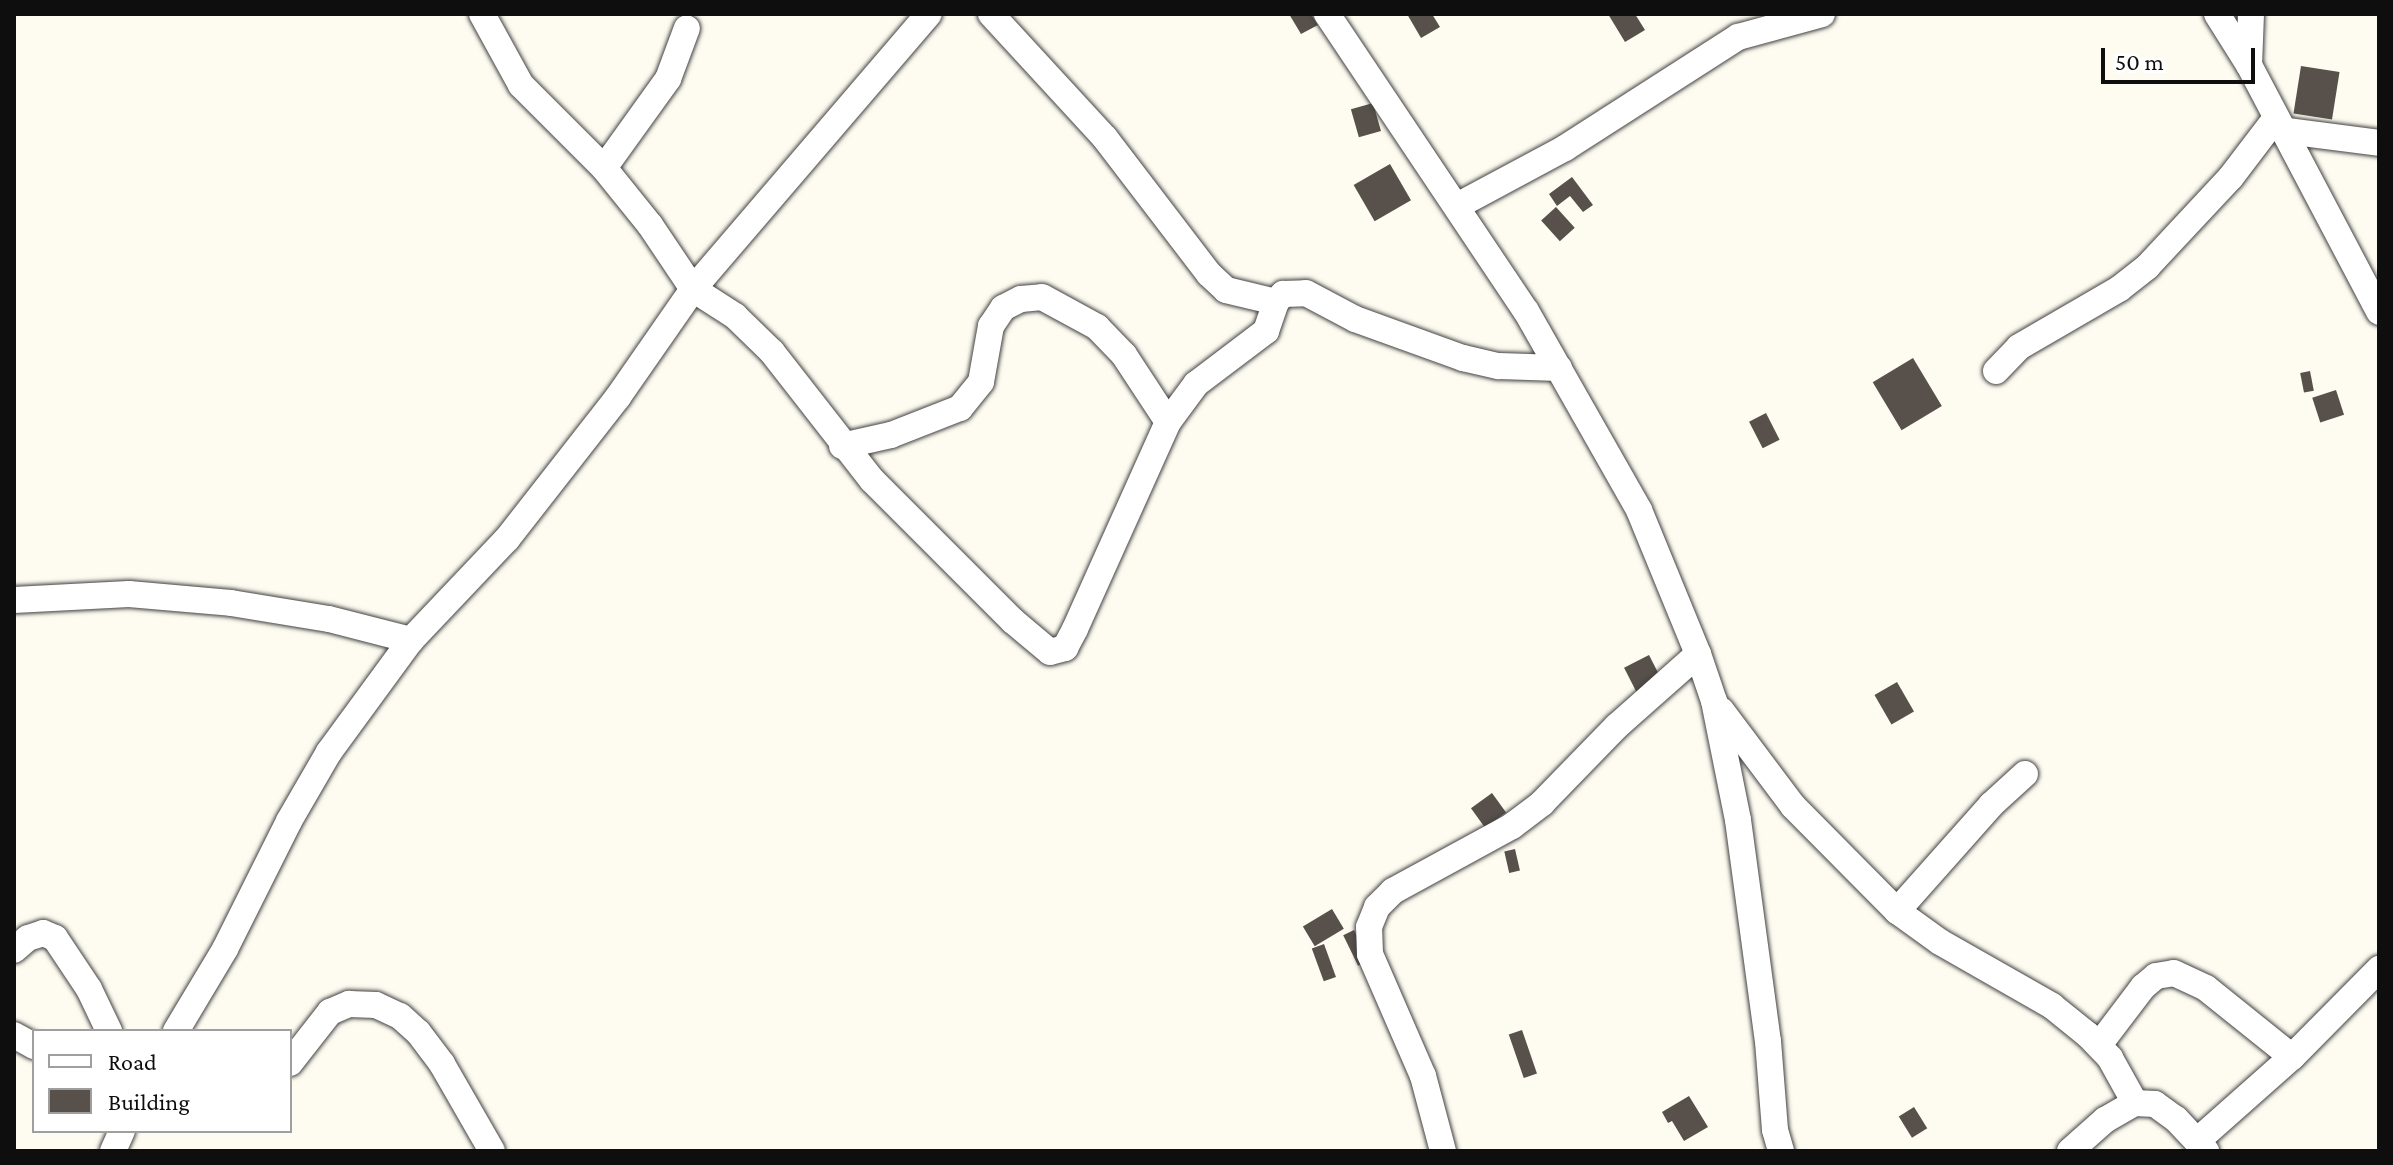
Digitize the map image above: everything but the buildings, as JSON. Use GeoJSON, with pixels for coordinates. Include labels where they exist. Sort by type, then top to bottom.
{"type":"FeatureCollection","features":[{"type":"Feature","properties":{"kind":"street"},"geometry":{"type":"LineString","coordinates":[[482,14],[521,85],[604,168],[650,225],[693,289],[735,316],[772,352],[842,446],[872,480],[1013,621],[1050,652],[1065,648],[1075,629],[1168,422],[1196,384],[1266,331],[1276,302],[1294,291],[1306,293],[1355,319],[1463,358],[1499,366],[1559,368]]}},
{"type":"Feature","properties":{"kind":"street"},"geometry":{"type":"LineString","coordinates":[[177,1029],[225,949],[289,821],[329,752],[411,640],[507,539],[618,397],[693,289],[929,14]]}},
{"type":"Feature","properties":{"kind":"street"},"geometry":{"type":"LineString","coordinates":[[991,14],[1105,138],[1209,274],[1226,290],[1276,302]]}},
{"type":"Feature","properties":{"kind":"street"},"geometry":{"type":"LineString","coordinates":[[1327,14],[1496,262],[1559,368],[1639,510],[1698,654],[1714,701],[1738,820],[1768,1041],[1775,1130],[1781,1151]]}},
{"type":"Feature","properties":{"kind":"street"},"geometry":{"type":"LineString","coordinates":[[1457,206],[1565,148],[1738,37],[1822,14]]}},
{"type":"Feature","properties":{"kind":"street"},"geometry":{"type":"LineString","coordinates":[[2217,14],[2282,124],[2379,312]]}},
{"type":"Feature","properties":{"kind":"street"},"geometry":{"type":"LineString","coordinates":[[2249,65],[2251,14]]}},
{"type":"Feature","properties":{"kind":"street"},"geometry":{"type":"LineString","coordinates":[[604,168],[668,79],[687,28]]}},
{"type":"Feature","properties":{"kind":"street"},"geometry":{"type":"LineString","coordinates":[[2282,124],[2379,143]]}},
{"type":"Feature","properties":{"kind":"street"},"geometry":{"type":"LineString","coordinates":[[1996,371],[2019,347],[2119,289],[2147,267],[2282,124]]}},
{"type":"Feature","properties":{"kind":"street"},"geometry":{"type":"LineString","coordinates":[[842,446],[891,435],[960,408],[981,382],[991,326],[1003,308],[1021,299],[1042,297],[1069,308],[1097,327],[1124,355],[1168,422]]}},
{"type":"Feature","properties":{"kind":"street"},"geometry":{"type":"LineString","coordinates":[[14,600],[129,594],[231,603],[329,619],[411,640]]}},
{"type":"Feature","properties":{"kind":"street"},"geometry":{"type":"LineString","coordinates":[[1443,1151],[1423,1076],[1370,954],[1369,927],[1377,907],[1403,885],[1512,826],[1542,803],[1617,726],[1698,654]]}},
{"type":"Feature","properties":{"kind":"street"},"geometry":{"type":"LineString","coordinates":[[1714,701],[1793,806],[1897,911],[1940,942],[2052,1006],[2099,1045],[2124,1077],[2135,1103]]}},
{"type":"Feature","properties":{"kind":"street"},"geometry":{"type":"LineString","coordinates":[[1897,911],[1991,805],[2025,774]]}},
{"type":"Feature","properties":{"kind":"street"},"geometry":{"type":"LineString","coordinates":[[14,950],[28,938],[43,933],[55,938],[89,989],[108,1029]]}},
{"type":"Feature","properties":{"kind":"street"},"geometry":{"type":"LineString","coordinates":[[2070,1151],[2105,1120],[2135,1103],[2155,1104],[2201,1146],[2379,969]]}},
{"type":"Feature","properties":{"kind":"street"},"geometry":{"type":"LineString","coordinates":[[2099,1045],[2143,987],[2156,976],[2174,973],[2206,988],[2292,1057]]}},
{"type":"Feature","properties":{"kind":"street"},"geometry":{"type":"LineString","coordinates":[[292,1060],[330,1012],[349,1004],[376,1005],[400,1016],[418,1032],[442,1064],[492,1151]]}},
{"type":"Feature","properties":{"kind":"street"},"geometry":{"type":"LineString","coordinates":[[14,1035],[32,1045]]}}]}
